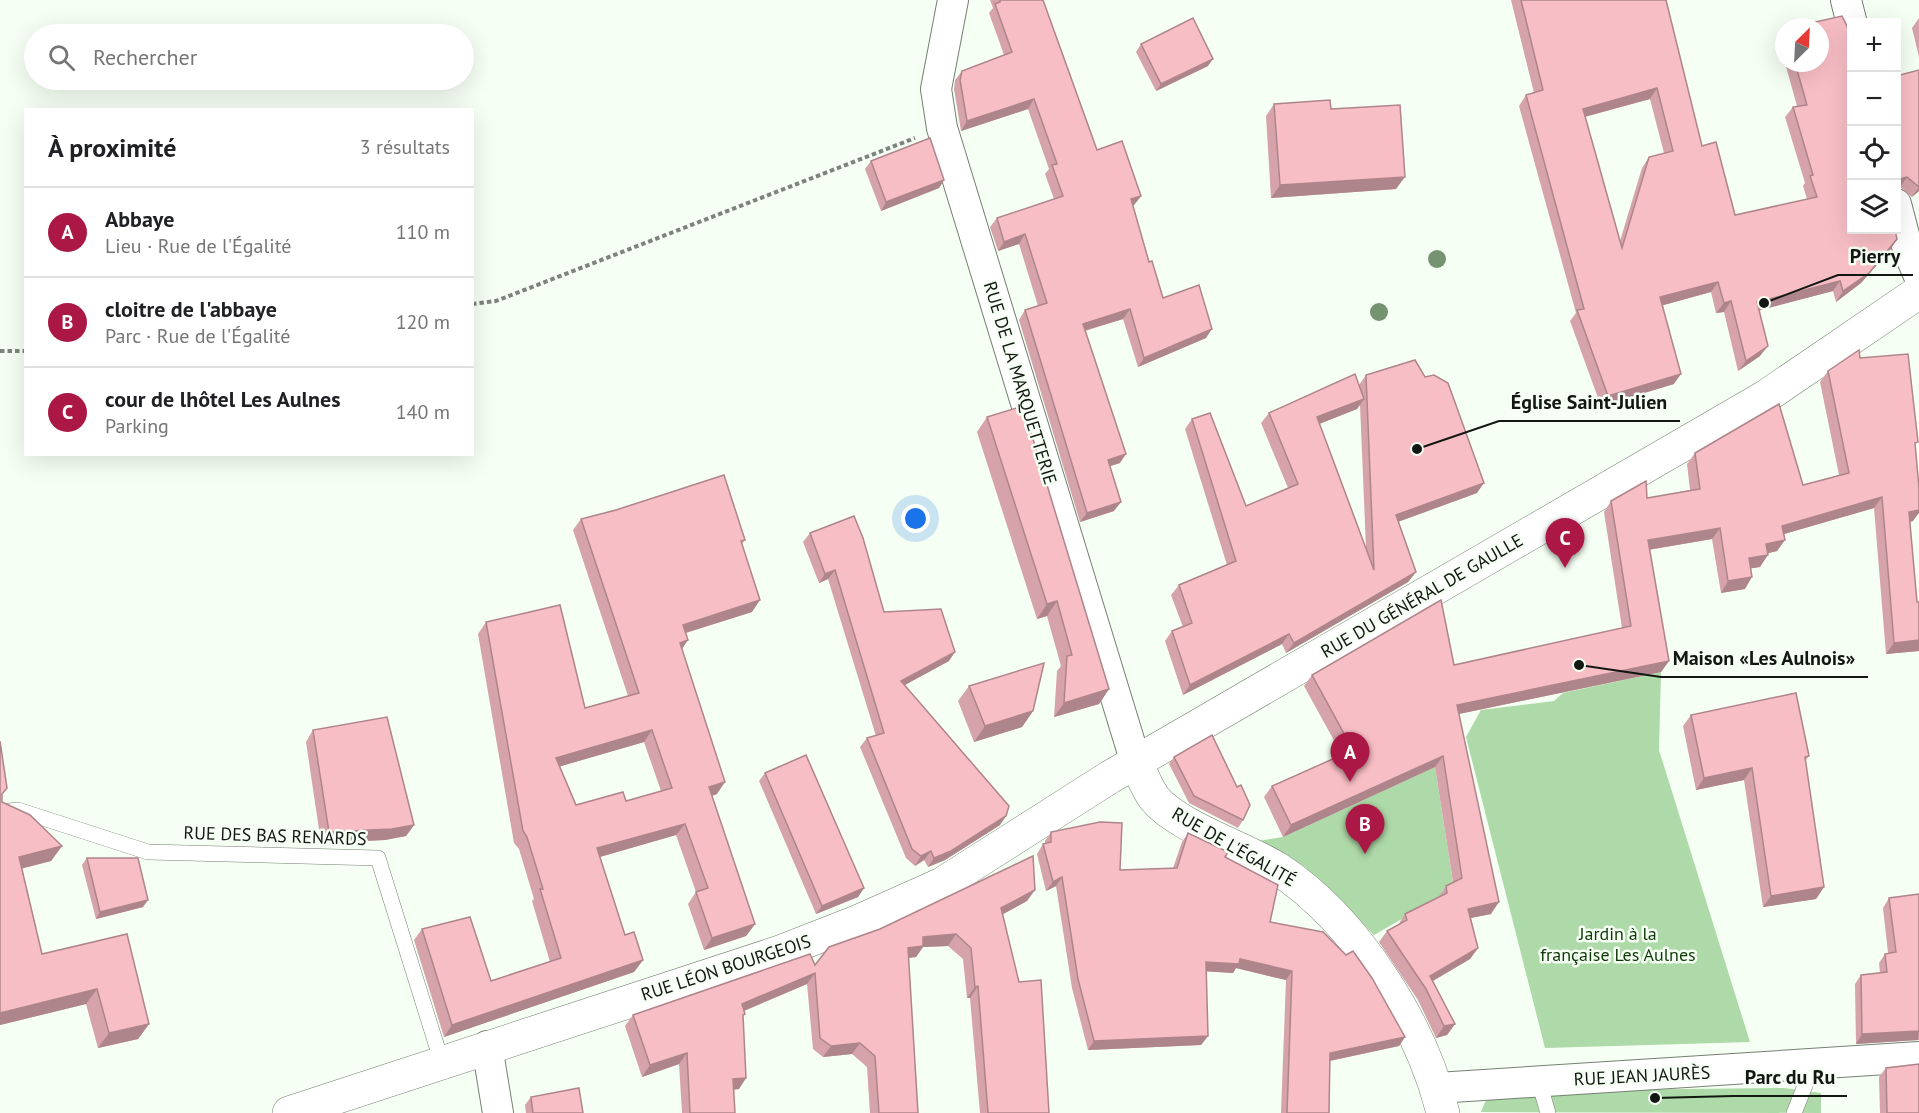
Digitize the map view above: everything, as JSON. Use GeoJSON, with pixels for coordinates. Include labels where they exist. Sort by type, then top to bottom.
{"type":"FeatureCollection","features":[{"type":"Feature","properties":{"kind":"street","name":"RUE DE LA MARQUETTERIE"},"geometry":{"type":"LineString","coordinates":[[953,0],[936,89],[942,128],[1136,763]]}},
{"type":"Feature","properties":{"kind":"street"},"geometry":{"type":"LineString","coordinates":[[1845,0],[1850,18]]}},
{"type":"Feature","properties":{"kind":"street"},"geometry":{"type":"LineString","coordinates":[[1901,223],[1908,250],[1919,276]]}},
{"type":"Feature","properties":{"kind":"street","name":"RUE DU GÉNÉRAL DE GAULLE"},"geometry":{"type":"LineString","coordinates":[[1136,763],[1765,397],[1919,292]]}},
{"type":"Feature","properties":{"kind":"street","name":"RUE LÉON BOURGEOIS"},"geometry":{"type":"LineString","coordinates":[[289,1113],[487,1046],[777,953],[859,921],[942,884],[1136,763]]}},
{"type":"Feature","properties":{"kind":"street","name":"RUE DE L'ÉGALITÉ"},"geometry":{"type":"LineString","coordinates":[[1136,763],[1156,800],[1188,824],[1277,868],[1336,917],[1383,980],[1406,1019],[1440,1100]]}},
{"type":"Feature","properties":{"kind":"street"},"geometry":{"type":"LineString","coordinates":[[487,1046],[498,1113]]}},
{"type":"Feature","properties":{"kind":"street","name":"RUE JEAN JAURÈS"},"geometry":{"type":"LineString","coordinates":[[1440,1100],[1539,1082],[1813,1066],[1919,1057]]}},
{"type":"Feature","properties":{"kind":"lane","name":"RUE DES BAS RENARDS"},"geometry":{"type":"LineString","coordinates":[[0,812],[18,810],[148,852],[378,858],[442,1063]]}},
{"type":"Feature","properties":{"kind":"lane"},"geometry":{"type":"LineString","coordinates":[[1794,1113],[1813,1066]]}},
{"type":"Feature","properties":{"kind":"lane"},"geometry":{"type":"LineString","coordinates":[[1539,1082],[1548,1113]]}},
{"type":"Feature","properties":{"kind":"path"},"geometry":{"type":"LineString","coordinates":[[474,304],[496,301],[942,128]]}},
{"type":"Feature","properties":{"kind":"path"},"geometry":{"type":"LineString","coordinates":[[0,351],[24,351]]}},
{"type":"Feature","properties":{"kind":"green space","name":"Jardin à la française Les Aulnes"},"geometry":{"type":"Polygon","coordinates":[[[1661,672],[1659,750],[1750,1042],[1545,1048],[1466,737],[1481,710],[1554,701],[1563,693],[1661,672]]]}},
{"type":"Feature","properties":{"kind":"green space"},"geometry":{"type":"Polygon","coordinates":[[[1435,767],[1454,889],[1374,935],[1305,867],[1258,841],[1283,837],[1435,767]]]}},
{"type":"Feature","properties":{"kind":"green space"},"geometry":{"type":"Polygon","coordinates":[[[1784,1088],[1821,1093],[1821,1113],[1481,1112],[1485,1102],[1497,1091],[1784,1088]]]}},
{"type":"Feature","properties":{"kind":"building"},"geometry":{"type":"Polygon","coordinates":[[[1000,0],[1043,0],[1097,150],[1122,141],[1141,196],[1131,199],[1149,262],[1152,261],[1163,298],[1199,285],[1212,329],[1144,358],[1130,309],[1083,324],[1126,454],[1108,460],[1121,502],[1087,513],[1025,310],[1047,303],[1025,234],[1004,242],[997,218],[1063,196],[1052,165],[1057,164],[1034,99],[967,121],[960,80],[962,71],[1012,52],[995,4],[1000,0]]]}},
{"type":"Feature","properties":{"kind":"building"},"geometry":{"type":"Polygon","coordinates":[[[1521,0],[1666,0],[1702,146],[1716,142],[1735,215],[1817,197],[1810,176],[1813,175],[1793,107],[1807,105],[1798,72],[1829,72],[1829,19],[1842,16],[1847,26],[1847,234],[1896,234],[1897,239],[1869,273],[1843,291],[1840,281],[1757,302],[1768,346],[1746,361],[1731,301],[1724,303],[1718,282],[1660,297],[1681,374],[1608,396],[1577,310],[1584,309],[1526,95],[1543,90],[1521,0]],[[1657,88],[1583,109],[1622,248],[1649,157],[1673,151],[1657,88]]]}},
{"type":"Feature","properties":{"kind":"building"},"geometry":{"type":"Polygon","coordinates":[[[1193,18],[1213,59],[1161,84],[1141,44],[1193,18]]]}},
{"type":"Feature","properties":{"kind":"building"},"geometry":{"type":"Polygon","coordinates":[[[1919,70],[1919,187],[1907,177],[1901,179],[1901,75],[1919,70]]]}},
{"type":"Feature","properties":{"kind":"building"},"geometry":{"type":"Polygon","coordinates":[[[1330,100],[1331,109],[1400,105],[1405,177],[1280,185],[1274,104],[1330,100]]]}},
{"type":"Feature","properties":{"kind":"building"},"geometry":{"type":"Polygon","coordinates":[[[930,138],[944,180],[886,202],[871,161],[930,138]]]}},
{"type":"Feature","properties":{"kind":"building"},"geometry":{"type":"Polygon","coordinates":[[[1859,350],[1860,358],[1908,354],[1918,442],[1915,443],[1919,510],[1909,512],[1917,602],[1919,602],[1919,640],[1894,643],[1882,497],[1782,526],[1785,540],[1766,544],[1768,555],[1749,558],[1752,577],[1728,581],[1720,528],[1648,540],[1669,661],[1457,705],[1499,902],[1468,909],[1478,948],[1430,976],[1455,1024],[1444,1026],[1426,989],[1387,931],[1407,920],[1405,914],[1447,893],[1446,886],[1462,878],[1443,756],[1291,825],[1272,786],[1353,750],[1312,675],[1441,600],[1454,665],[1631,626],[1611,501],[1646,481],[1647,498],[1700,489],[1695,453],[1779,404],[1803,485],[1849,473],[1828,371],[1859,350]]]}},
{"type":"Feature","properties":{"kind":"building"},"geometry":{"type":"Polygon","coordinates":[[[1415,360],[1425,377],[1434,375],[1448,383],[1484,483],[1396,515],[1416,572],[1294,643],[1289,634],[1190,685],[1172,631],[1192,623],[1179,585],[1236,561],[1192,419],[1210,413],[1246,506],[1298,484],[1269,413],[1355,374],[1364,399],[1317,417],[1374,570],[1366,375],[1415,360]]]}},
{"type":"Feature","properties":{"kind":"building"},"geometry":{"type":"Polygon","coordinates":[[[1023,406],[1109,689],[1064,703],[1067,656],[1072,655],[1057,601],[1047,604],[987,417],[1023,406]]]}},
{"type":"Feature","properties":{"kind":"building"},"geometry":{"type":"Polygon","coordinates":[[[724,475],[745,540],[741,541],[760,600],[683,625],[688,640],[680,643],[725,782],[709,787],[755,924],[712,938],[696,892],[708,888],[685,824],[597,848],[625,935],[634,932],[643,960],[452,1025],[422,929],[470,917],[491,981],[561,958],[540,889],[543,889],[527,837],[523,831],[486,622],[560,605],[585,708],[639,693],[581,519],[724,475]],[[652,730],[556,758],[576,805],[623,792],[626,801],[672,788],[652,730]]]}},
{"type":"Feature","properties":{"kind":"building"},"geometry":{"type":"Polygon","coordinates":[[[854,516],[863,538],[884,612],[941,609],[955,652],[901,681],[1009,806],[1006,816],[951,851],[934,858],[931,851],[921,856],[912,849],[867,738],[884,733],[835,570],[825,574],[810,533],[854,516]]]}},
{"type":"Feature","properties":{"kind":"building"},"geometry":{"type":"Polygon","coordinates":[[[1044,663],[1033,711],[985,726],[969,686],[1044,663]]]}},
{"type":"Feature","properties":{"kind":"building"},"geometry":{"type":"Polygon","coordinates":[[[1796,693],[1809,756],[1805,757],[1824,887],[1771,896],[1752,768],[1704,778],[1691,715],[1796,693]]]}},
{"type":"Feature","properties":{"kind":"building"},"geometry":{"type":"Polygon","coordinates":[[[387,717],[414,825],[392,829],[329,832],[313,730],[387,717]]]}},
{"type":"Feature","properties":{"kind":"building"},"geometry":{"type":"Polygon","coordinates":[[[1212,735],[1237,787],[1241,785],[1250,805],[1243,820],[1194,796],[1174,757],[1212,735]]]}},
{"type":"Feature","properties":{"kind":"building"},"geometry":{"type":"Polygon","coordinates":[[[0,741],[7,788],[2,794],[2,802],[30,815],[62,846],[19,857],[42,954],[127,934],[149,1024],[109,1033],[97,989],[0,1013],[0,741]]]}},
{"type":"Feature","properties":{"kind":"building"},"geometry":{"type":"Polygon","coordinates":[[[806,755],[864,888],[822,906],[765,773],[806,755]]]}},
{"type":"Feature","properties":{"kind":"building"},"geometry":{"type":"Polygon","coordinates":[[[1100,822],[1122,823],[1120,870],[1177,868],[1188,833],[1228,852],[1225,857],[1278,885],[1270,922],[1323,932],[1346,955],[1353,951],[1372,978],[1405,1037],[1330,1053],[1329,1113],[1287,1113],[1292,971],[1240,959],[1239,964],[1206,962],[1208,1036],[1094,1041],[1078,979],[1062,877],[1053,882],[1043,844],[1051,842],[1051,832],[1100,822]]]}},
{"type":"Feature","properties":{"kind":"building"},"geometry":{"type":"Polygon","coordinates":[[[1033,856],[1035,890],[1001,908],[1019,982],[1041,980],[1049,1113],[988,1113],[978,986],[975,987],[971,948],[956,934],[923,937],[923,946],[908,948],[918,1113],[879,1113],[875,1056],[860,1043],[831,1046],[820,1038],[815,973],[742,1004],[745,1014],[743,1015],[746,1078],[733,1079],[735,1113],[690,1113],[687,1053],[650,1065],[633,1015],[810,954],[815,965],[829,947],[880,929],[1033,856]]]}},
{"type":"Feature","properties":{"kind":"building"},"geometry":{"type":"Polygon","coordinates":[[[87,858],[138,858],[148,900],[100,912],[87,858]]]}},
{"type":"Feature","properties":{"kind":"building"},"geometry":{"type":"Polygon","coordinates":[[[1919,894],[1919,1031],[1862,1034],[1861,975],[1887,972],[1885,954],[1896,952],[1889,898],[1919,894]]]}},
{"type":"Feature","properties":{"kind":"building"},"geometry":{"type":"Polygon","coordinates":[[[1919,1064],[1919,1113],[1887,1113],[1886,1068],[1919,1064]]]}},
{"type":"Feature","properties":{"kind":"building"},"geometry":{"type":"Polygon","coordinates":[[[579,1088],[583,1113],[533,1113],[531,1097],[579,1088]]]}},
{"type":"Feature","properties":{"kind":"place","name":"Pierry"},"geometry":{"type":"Point","coordinates":[1764,303]}},
{"type":"Feature","properties":{"kind":"place","name":"Église Saint-Julien"},"geometry":{"type":"Point","coordinates":[1417,449]}},
{"type":"Feature","properties":{"kind":"place","name":"cour de lhôtel Les Aulnes"},"geometry":{"type":"Point","coordinates":[1565,568]}},
{"type":"Feature","properties":{"kind":"place","name":"Maison «Les Aulnois»"},"geometry":{"type":"Point","coordinates":[1579,665]}},
{"type":"Feature","properties":{"kind":"place","name":"Abbaye"},"geometry":{"type":"Point","coordinates":[1350,782]}},
{"type":"Feature","properties":{"kind":"place","name":"cloitre de l'abbaye"},"geometry":{"type":"Point","coordinates":[1365,854]}},
{"type":"Feature","properties":{"kind":"place","name":"Parc du Ru"},"geometry":{"type":"Point","coordinates":[1655,1098]}}]}
